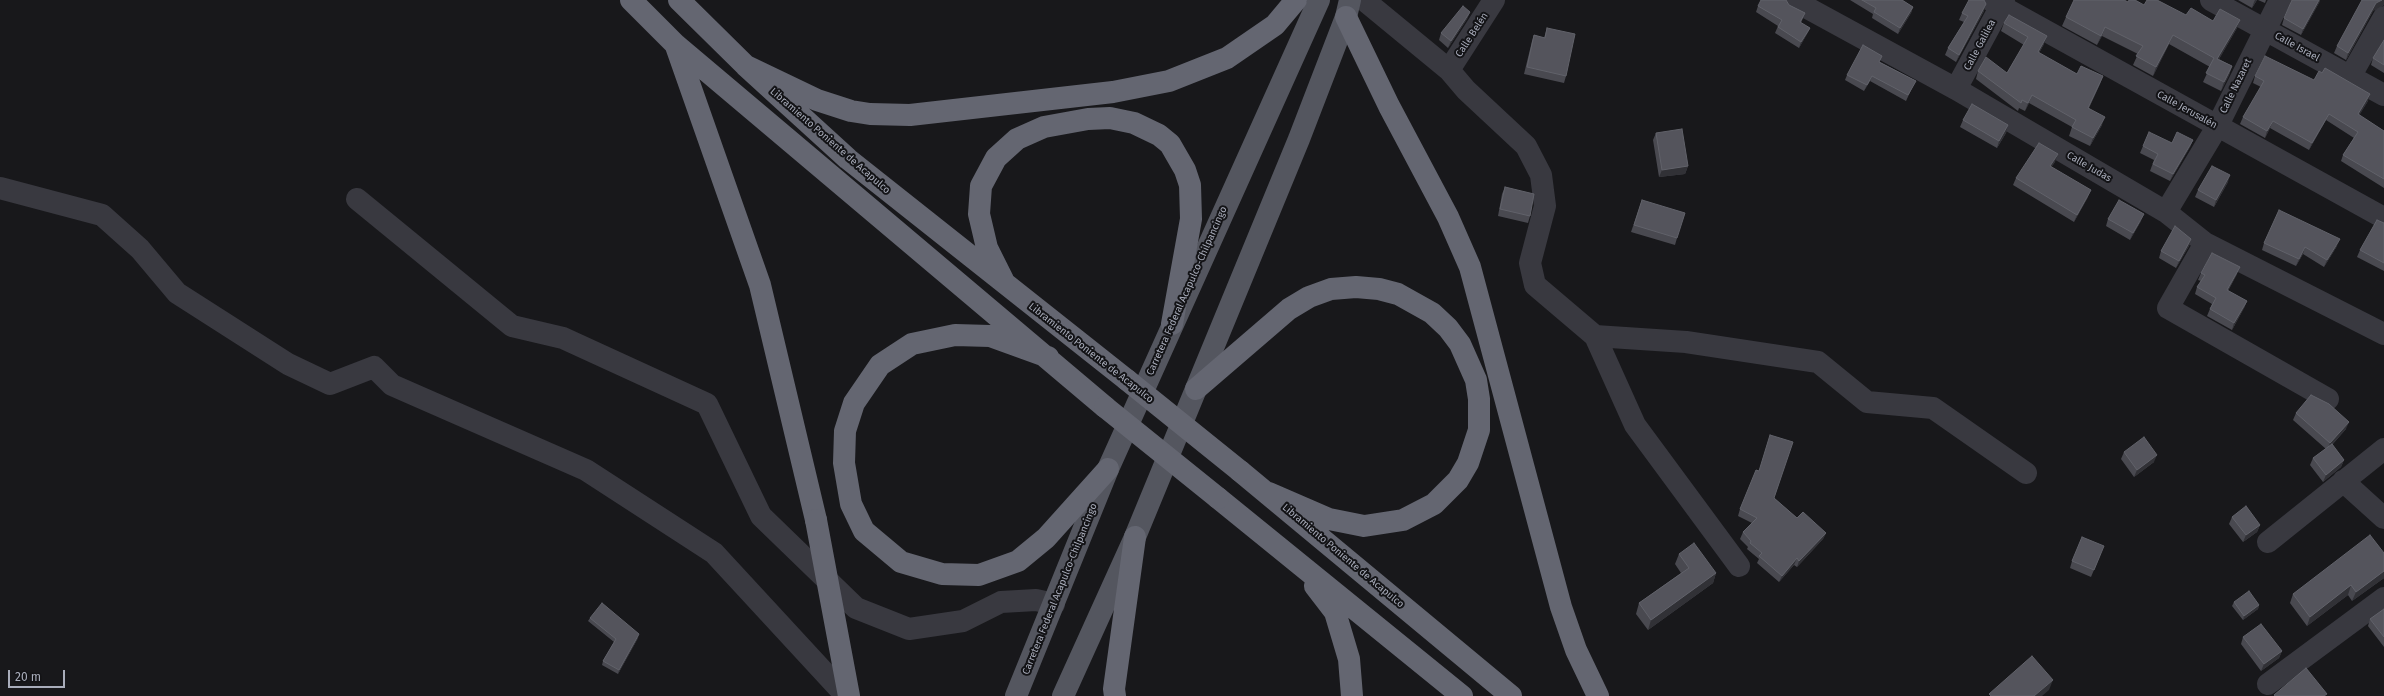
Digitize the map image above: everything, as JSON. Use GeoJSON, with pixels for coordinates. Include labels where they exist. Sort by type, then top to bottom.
{"type":"FeatureCollection","features":[{"type":"Feature","properties":{"kind":"highway"},"geometry":{"type":"LineString","coordinates":[[631,0],[676,45],[1048,357],[1105,407],[1462,696]]}},
{"type":"Feature","properties":{"kind":"highway","name":"Libramiento Poniente de Acapulco"},"geometry":{"type":"LineString","coordinates":[[680,0],[746,66],[848,159],[1006,286],[1269,493],[1511,696]]}},
{"type":"Feature","properties":{"kind":"highway"},"geometry":{"type":"LineString","coordinates":[[746,66],[817,100],[851,111],[870,114],[910,115],[1114,92],[1169,81],[1227,58],[1275,25],[1296,0]]}},
{"type":"Feature","properties":{"kind":"highway"},"geometry":{"type":"LineString","coordinates":[[1348,8],[1389,106],[1448,217],[1470,267],[1555,587],[1576,650],[1598,696]]}},
{"type":"Feature","properties":{"kind":"highway"},"geometry":{"type":"LineString","coordinates":[[676,45],[760,285],[816,520],[849,696]]}},
{"type":"Feature","properties":{"kind":"highway"},"geometry":{"type":"LineString","coordinates":[[1006,286],[987,248],[979,214],[981,186],[996,158],[1017,139],[1044,127],[1088,119],[1125,120],[1145,127],[1170,144],[1180,160],[1190,185],[1191,219],[1172,324]]}},
{"type":"Feature","properties":{"kind":"highway"},"geometry":{"type":"LineString","coordinates":[[1196,389],[1289,309],[1309,297],[1331,289],[1356,287],[1379,289],[1398,294],[1432,313],[1448,328],[1460,344],[1476,380],[1479,399],[1479,430],[1471,457],[1458,480],[1434,504],[1403,520],[1364,526],[1329,519],[1269,493]]}},
{"type":"Feature","properties":{"kind":"highway"},"geometry":{"type":"LineString","coordinates":[[1048,357],[990,336],[955,335],[912,344],[880,365],[854,403],[845,431],[844,463],[851,504],[864,531],[901,562],[942,574],[980,575],[1018,561],[1046,538],[1108,469]]}},
{"type":"Feature","properties":{"kind":"highway"},"geometry":{"type":"LineString","coordinates":[[1115,696],[1114,689],[1135,537]]}},
{"type":"Feature","properties":{"kind":"highway"},"geometry":{"type":"LineString","coordinates":[[1297,561],[1334,612],[1349,659],[1352,696]]}},
{"type":"Feature","properties":{"kind":"main road","name":"Carretera Federal Acapulco-Chilpancingo"},"geometry":{"type":"LineString","coordinates":[[1016,696],[1108,469],[1319,0]]}},
{"type":"Feature","properties":{"kind":"main road"},"geometry":{"type":"LineString","coordinates":[[1062,696],[1135,537],[1299,139],[1348,8]]}},
{"type":"Feature","properties":{"kind":"street"},"geometry":{"type":"LineString","coordinates":[[1364,0],[1449,70],[1466,90],[1526,146],[1541,175],[1545,206],[1530,263],[1535,285],[1595,336],[1635,425],[1739,566]]}},
{"type":"Feature","properties":{"kind":"street","name":"Calle Belén"},"geometry":{"type":"LineString","coordinates":[[1449,70],[1494,0]]}},
{"type":"Feature","properties":{"kind":"street","name":"Calle Judas"},"geometry":{"type":"LineString","coordinates":[[1793,0],[1956,89],[2166,212],[2205,243],[2384,334]]}},
{"type":"Feature","properties":{"kind":"street","name":"Calle Israel"},"geometry":{"type":"LineString","coordinates":[[2211,0],[2384,95]]}},
{"type":"Feature","properties":{"kind":"street","name":"Calle Nazaret"},"geometry":{"type":"LineString","coordinates":[[2166,212],[2217,127],[2264,28],[2280,0]]}},
{"type":"Feature","properties":{"kind":"street","name":"Calle Galilea"},"geometry":{"type":"LineString","coordinates":[[1956,89],[1998,2]]}},
{"type":"Feature","properties":{"kind":"street","name":"Calle Jerusalén"},"geometry":{"type":"LineString","coordinates":[[1998,2],[2217,127],[2384,218]]}},
{"type":"Feature","properties":{"kind":"street"},"geometry":{"type":"LineString","coordinates":[[2350,77],[2384,17]]}},
{"type":"Feature","properties":{"kind":"street"},"geometry":{"type":"LineString","coordinates":[[0,188],[102,215],[140,249],[177,293],[288,364],[330,384],[374,367],[392,385],[586,470],[714,553],[846,696]]}},
{"type":"Feature","properties":{"kind":"street"},"geometry":{"type":"LineString","coordinates":[[357,199],[512,326],[563,338],[707,404],[761,516],[856,608],[909,629],[963,621],[1001,602],[1036,600],[1054,604]]}},
{"type":"Feature","properties":{"kind":"street"},"geometry":{"type":"LineString","coordinates":[[2205,243],[2168,308],[2328,399]]}},
{"type":"Feature","properties":{"kind":"street"},"geometry":{"type":"LineString","coordinates":[[1595,336],[1686,342],[1818,362],[1867,402],[1933,408],[2026,473]]}},
{"type":"Feature","properties":{"kind":"street"},"geometry":{"type":"LineString","coordinates":[[2268,542],[2384,449]]}},
{"type":"Feature","properties":{"kind":"street"},"geometry":{"type":"LineString","coordinates":[[2343,481],[2384,518]]}},
{"type":"Feature","properties":{"kind":"street"},"geometry":{"type":"LineString","coordinates":[[2268,684],[2384,598]]}},
{"type":"Feature","properties":{"kind":"building"},"geometry":{"type":"Polygon","coordinates":[[[1761,0],[1786,0],[1789,5],[1805,13],[1800,22],[1810,28],[1801,42],[1778,27],[1782,20],[1758,6],[1761,0]]]}},
{"type":"Feature","properties":{"kind":"building"},"geometry":{"type":"Polygon","coordinates":[[[1862,0],[1902,0],[1913,7],[1900,28],[1874,12],[1876,8],[1862,0]]]}},
{"type":"Feature","properties":{"kind":"building"},"geometry":{"type":"Polygon","coordinates":[[[1969,0],[1984,0],[1986,4],[1959,55],[1948,48],[1968,16],[1962,13],[1969,0]]]}},
{"type":"Feature","properties":{"kind":"building"},"geometry":{"type":"Polygon","coordinates":[[[2074,0],[2124,0],[2128,2],[2129,0],[2135,0],[2144,5],[2147,0],[2157,0],[2186,15],[2191,8],[2213,21],[2220,9],[2240,20],[2217,59],[2232,66],[2224,82],[2206,73],[2214,58],[2173,35],[2156,67],[2136,56],[2143,46],[2105,27],[2101,36],[2066,17],[2074,0]]]}},
{"type":"Feature","properties":{"kind":"building"},"geometry":{"type":"Polygon","coordinates":[[[2292,0],[2319,0],[2303,29],[2284,18],[2292,0]]]}},
{"type":"Feature","properties":{"kind":"building"},"geometry":{"type":"Polygon","coordinates":[[[2362,0],[2382,0],[2376,3],[2348,53],[2337,46],[2362,0]]]}},
{"type":"Feature","properties":{"kind":"building"},"geometry":{"type":"Polygon","coordinates":[[[1463,6],[1470,12],[1451,41],[1441,33],[1463,6]]]}},
{"type":"Feature","properties":{"kind":"building"},"geometry":{"type":"Polygon","coordinates":[[[2009,15],[2047,36],[2038,52],[2077,74],[2081,66],[2103,76],[2088,108],[2105,117],[2093,138],[2072,127],[2076,120],[2032,95],[2028,103],[2022,100],[2021,103],[1978,71],[1986,57],[2007,73],[2028,37],[2004,23],[2009,15]]]}},
{"type":"Feature","properties":{"kind":"building"},"geometry":{"type":"Polygon","coordinates":[[[1547,28],[1575,34],[1566,76],[1527,67],[1534,35],[1545,38],[1547,28]]]}},
{"type":"Feature","properties":{"kind":"building"},"geometry":{"type":"Polygon","coordinates":[[[2384,40],[2384,65],[2373,58],[2384,40]]]}},
{"type":"Feature","properties":{"kind":"building"},"geometry":{"type":"Polygon","coordinates":[[[1863,45],[1882,56],[1879,62],[1916,81],[1908,95],[1872,76],[1867,85],[1847,75],[1863,45]]]}},
{"type":"Feature","properties":{"kind":"building"},"geometry":{"type":"Polygon","coordinates":[[[2265,56],[2314,80],[2319,71],[2322,73],[2325,68],[2370,94],[2358,114],[2384,131],[2384,179],[2343,155],[2358,132],[2329,114],[2312,143],[2273,121],[2267,131],[2243,117],[2264,81],[2255,76],[2265,56]]]}},
{"type":"Feature","properties":{"kind":"building"},"geometry":{"type":"Polygon","coordinates":[[[1972,104],[2008,125],[1999,141],[1963,120],[1972,104]]]}},
{"type":"Feature","properties":{"kind":"building"},"geometry":{"type":"Polygon","coordinates":[[[1682,129],[1688,166],[1662,170],[1656,133],[1682,129]]]}},
{"type":"Feature","properties":{"kind":"building"},"geometry":{"type":"Polygon","coordinates":[[[2149,132],[2172,143],[2177,132],[2193,140],[2173,174],[2153,164],[2158,154],[2143,146],[2149,132]]]}},
{"type":"Feature","properties":{"kind":"building"},"geometry":{"type":"Polygon","coordinates":[[[2039,143],[2058,154],[2050,166],[2091,190],[2077,215],[2016,178],[2039,143]]]}},
{"type":"Feature","properties":{"kind":"building"},"geometry":{"type":"Polygon","coordinates":[[[2212,166],[2230,175],[2216,200],[2198,190],[2212,166]]]}},
{"type":"Feature","properties":{"kind":"building"},"geometry":{"type":"Polygon","coordinates":[[[1505,187],[1534,194],[1530,216],[1500,209],[1505,187]]]}},
{"type":"Feature","properties":{"kind":"building"},"geometry":{"type":"Polygon","coordinates":[[[1642,200],[1685,213],[1677,238],[1634,225],[1642,200]]]}},
{"type":"Feature","properties":{"kind":"building"},"geometry":{"type":"Polygon","coordinates":[[[2119,200],[2144,214],[2133,233],[2108,219],[2119,200]]]}},
{"type":"Feature","properties":{"kind":"building"},"geometry":{"type":"Polygon","coordinates":[[[2279,210],[2340,239],[2327,260],[2305,247],[2299,259],[2264,243],[2279,210]]]}},
{"type":"Feature","properties":{"kind":"building"},"geometry":{"type":"Polygon","coordinates":[[[2377,220],[2384,223],[2384,263],[2360,250],[2377,220]]]}},
{"type":"Feature","properties":{"kind":"building"},"geometry":{"type":"Polygon","coordinates":[[[2175,226],[2191,239],[2179,261],[2161,251],[2175,226]]]}},
{"type":"Feature","properties":{"kind":"building"},"geometry":{"type":"Polygon","coordinates":[[[2212,253],[2240,267],[2227,290],[2247,301],[2234,323],[2210,309],[2216,298],[2197,287],[2205,275],[2201,273],[2212,253]]]}},
{"type":"Feature","properties":{"kind":"building"},"geometry":{"type":"Polygon","coordinates":[[[2311,395],[2329,404],[2349,422],[2330,443],[2296,413],[2311,395]]]}},
{"type":"Feature","properties":{"kind":"building"},"geometry":{"type":"Polygon","coordinates":[[[1770,435],[1793,442],[1774,498],[1797,518],[1803,512],[1826,533],[1799,561],[1797,558],[1782,576],[1759,556],[1762,553],[1750,543],[1751,541],[1743,532],[1757,518],[1740,509],[1756,470],[1759,471],[1770,435]]]}},
{"type":"Feature","properties":{"kind":"building"},"geometry":{"type":"Polygon","coordinates":[[[2144,437],[2157,455],[2137,470],[2124,452],[2144,437]]]}},
{"type":"Feature","properties":{"kind":"building"},"geometry":{"type":"Polygon","coordinates":[[[2332,444],[2344,460],[2326,475],[2313,458],[2332,444]]]}},
{"type":"Feature","properties":{"kind":"building"},"geometry":{"type":"Polygon","coordinates":[[[2246,506],[2260,525],[2246,535],[2232,517],[2246,506]]]}},
{"type":"Feature","properties":{"kind":"building"},"geometry":{"type":"Polygon","coordinates":[[[2370,535],[2384,553],[2384,571],[2356,592],[2351,585],[2310,617],[2293,594],[2370,535]]]}},
{"type":"Feature","properties":{"kind":"building"},"geometry":{"type":"Polygon","coordinates":[[[2082,537],[2104,546],[2094,570],[2072,561],[2082,537]]]}},
{"type":"Feature","properties":{"kind":"building"},"geometry":{"type":"Polygon","coordinates":[[[1694,543],[1716,573],[1651,620],[1639,603],[1689,568],[1679,554],[1694,543]]]}},
{"type":"Feature","properties":{"kind":"building"},"geometry":{"type":"Polygon","coordinates":[[[2249,591],[2259,605],[2244,616],[2234,602],[2249,591]]]}},
{"type":"Feature","properties":{"kind":"building"},"geometry":{"type":"Polygon","coordinates":[[[602,603],[639,634],[619,670],[603,661],[616,639],[590,618],[602,603]]]}},
{"type":"Feature","properties":{"kind":"building"},"geometry":{"type":"Polygon","coordinates":[[[2384,609],[2384,637],[2370,619],[2384,609]]]}},
{"type":"Feature","properties":{"kind":"building"},"geometry":{"type":"Polygon","coordinates":[[[2261,624],[2282,651],[2264,664],[2243,637],[2261,624]]]}},
{"type":"Feature","properties":{"kind":"building"},"geometry":{"type":"Polygon","coordinates":[[[2032,656],[2053,680],[2034,696],[1991,696],[1989,694],[2032,656]]]}},
{"type":"Feature","properties":{"kind":"building"},"geometry":{"type":"Polygon","coordinates":[[[2306,668],[2327,694],[2324,696],[2274,695],[2306,668]]]}}]}
